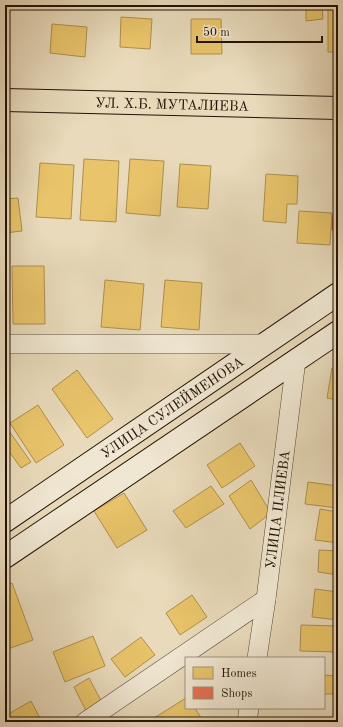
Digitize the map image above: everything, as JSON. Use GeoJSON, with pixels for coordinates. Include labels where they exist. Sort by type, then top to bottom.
{"type":"FeatureCollection","features":[{"type":"Feature","properties":{"kind":"main road","name":"УЛ. Х.Б. МУТАЛИЕВА"},"geometry":{"type":"LineString","coordinates":[[5,100],[338,108]]}},
{"type":"Feature","properties":{"kind":"main road","name":"УЛИЦА СУЛЕЙМЕНОВА"},"geometry":{"type":"LineString","coordinates":[[5,521],[338,294]]}},
{"type":"Feature","properties":{"kind":"main road"},"geometry":{"type":"LineString","coordinates":[[5,557],[338,332]]}},
{"type":"Feature","properties":{"kind":"street"},"geometry":{"type":"LineString","coordinates":[[5,344],[264,344]]}},
{"type":"Feature","properties":{"kind":"street","name":"УЛИЦА ПЛИЕВА"},"geometry":{"type":"LineString","coordinates":[[257,657],[266,599],[296,360]]}},
{"type":"Feature","properties":{"kind":"street"},"geometry":{"type":"LineString","coordinates":[[85,722],[266,599]]}},
{"type":"Feature","properties":{"kind":"street"},"geometry":{"type":"LineString","coordinates":[[246,722],[249,709]]}},
{"type":"Feature","properties":{"kind":"building: Homes"},"geometry":{"type":"Polygon","coordinates":[[[257,5],[289,5],[289,10],[257,8],[257,5]]]}},
{"type":"Feature","properties":{"kind":"building: Homes"},"geometry":{"type":"Polygon","coordinates":[[[306,5],[322,5],[323,19],[306,21],[306,5]]]}},
{"type":"Feature","properties":{"kind":"building: Homes"},"geometry":{"type":"Polygon","coordinates":[[[328,6],[338,6],[338,52],[328,52],[328,6]]]}},
{"type":"Feature","properties":{"kind":"building: Homes"},"geometry":{"type":"Polygon","coordinates":[[[121,17],[152,19],[150,49],[120,47],[121,17]]]}},
{"type":"Feature","properties":{"kind":"building: Homes"},"geometry":{"type":"Polygon","coordinates":[[[191,19],[221,19],[222,54],[191,54],[191,19]]]}},
{"type":"Feature","properties":{"kind":"building: Homes"},"geometry":{"type":"Polygon","coordinates":[[[52,24],[87,27],[85,57],[50,53],[52,24]]]}},
{"type":"Feature","properties":{"kind":"building: Homes"},"geometry":{"type":"Polygon","coordinates":[[[84,159],[119,161],[116,222],[80,220],[84,159]]]}},
{"type":"Feature","properties":{"kind":"building: Homes"},"geometry":{"type":"Polygon","coordinates":[[[130,159],[164,161],[160,216],[126,213],[130,159]]]}},
{"type":"Feature","properties":{"kind":"building: Homes"},"geometry":{"type":"Polygon","coordinates":[[[40,163],[74,165],[71,219],[36,217],[40,163]]]}},
{"type":"Feature","properties":{"kind":"building: Homes"},"geometry":{"type":"Polygon","coordinates":[[[180,164],[211,166],[208,209],[177,207],[180,164]]]}},
{"type":"Feature","properties":{"kind":"building: Homes"},"geometry":{"type":"Polygon","coordinates":[[[266,174],[298,176],[297,204],[287,204],[286,223],[263,221],[266,174]]]}},
{"type":"Feature","properties":{"kind":"building: Homes"},"geometry":{"type":"Polygon","coordinates":[[[18,198],[22,231],[5,233],[5,199],[18,198]]]}},
{"type":"Feature","properties":{"kind":"building: Homes"},"geometry":{"type":"Polygon","coordinates":[[[299,211],[332,213],[330,245],[297,243],[299,211]]]}},
{"type":"Feature","properties":{"kind":"building: Homes"},"geometry":{"type":"Polygon","coordinates":[[[12,266],[44,266],[45,324],[13,324],[12,266]]]}},
{"type":"Feature","properties":{"kind":"building: Homes"},"geometry":{"type":"Polygon","coordinates":[[[105,280],[144,284],[140,330],[101,327],[105,280]]]}},
{"type":"Feature","properties":{"kind":"building: Homes"},"geometry":{"type":"Polygon","coordinates":[[[165,280],[202,283],[199,330],[161,327],[165,280]]]}},
{"type":"Feature","properties":{"kind":"building: Homes"},"geometry":{"type":"Polygon","coordinates":[[[332,368],[338,369],[338,400],[327,398],[332,368]]]}},
{"type":"Feature","properties":{"kind":"building: Homes"},"geometry":{"type":"Polygon","coordinates":[[[77,370],[113,419],[87,438],[52,389],[77,370]]]}},
{"type":"Feature","properties":{"kind":"building: Homes"},"geometry":{"type":"Polygon","coordinates":[[[38,405],[64,445],[36,463],[10,423],[38,405]]]}},
{"type":"Feature","properties":{"kind":"building: Homes"},"geometry":{"type":"Polygon","coordinates":[[[9,431],[31,462],[21,468],[5,446],[5,433],[9,431]]]}},
{"type":"Feature","properties":{"kind":"building: Homes"},"geometry":{"type":"Polygon","coordinates":[[[240,443],[255,466],[222,488],[207,465],[240,443]]]}},
{"type":"Feature","properties":{"kind":"building: Homes"},"geometry":{"type":"Polygon","coordinates":[[[251,480],[271,513],[250,529],[229,496],[251,480]]]}},
{"type":"Feature","properties":{"kind":"building: Homes"},"geometry":{"type":"Polygon","coordinates":[[[308,482],[338,486],[338,508],[305,504],[308,482]]]}},
{"type":"Feature","properties":{"kind":"building: Homes"},"geometry":{"type":"Polygon","coordinates":[[[211,486],[224,504],[186,528],[173,511],[211,486]]]}},
{"type":"Feature","properties":{"kind":"building: Homes"},"geometry":{"type":"Polygon","coordinates":[[[124,493],[147,530],[117,548],[94,511],[124,493]]]}},
{"type":"Feature","properties":{"kind":"building: Homes"},"geometry":{"type":"Polygon","coordinates":[[[320,509],[338,512],[338,543],[315,540],[320,509]]]}},
{"type":"Feature","properties":{"kind":"building: Homes"},"geometry":{"type":"Polygon","coordinates":[[[319,550],[338,551],[338,575],[318,572],[319,550]]]}},
{"type":"Feature","properties":{"kind":"building: Homes"},"geometry":{"type":"Polygon","coordinates":[[[12,583],[33,640],[5,650],[5,586],[12,583]]]}},
{"type":"Feature","properties":{"kind":"building: Homes"},"geometry":{"type":"Polygon","coordinates":[[[315,589],[338,592],[338,620],[312,617],[315,589]]]}},
{"type":"Feature","properties":{"kind":"building: Homes"},"geometry":{"type":"Polygon","coordinates":[[[192,595],[207,617],[180,635],[166,613],[192,595]]]}},
{"type":"Feature","properties":{"kind":"building: Homes"},"geometry":{"type":"Polygon","coordinates":[[[301,625],[338,626],[338,652],[300,651],[301,625]]]}},
{"type":"Feature","properties":{"kind":"building: Homes"},"geometry":{"type":"Polygon","coordinates":[[[93,636],[105,666],[65,682],[53,652],[93,636]]]}},
{"type":"Feature","properties":{"kind":"building: Homes"},"geometry":{"type":"Polygon","coordinates":[[[141,637],[155,655],[125,677],[111,659],[141,637]]]}},
{"type":"Feature","properties":{"kind":"building: Homes"},"geometry":{"type":"Polygon","coordinates":[[[325,675],[335,676],[333,694],[325,694],[325,675]]]}},
{"type":"Feature","properties":{"kind":"building: Homes"},"geometry":{"type":"Polygon","coordinates":[[[89,678],[106,710],[90,719],[74,687],[89,678]]]}},
{"type":"Feature","properties":{"kind":"building: Homes"},"geometry":{"type":"Polygon","coordinates":[[[185,699],[185,709],[196,709],[203,721],[157,722],[154,718],[185,699]]]}},
{"type":"Feature","properties":{"kind":"building: Homes"},"geometry":{"type":"Polygon","coordinates":[[[31,701],[42,722],[9,722],[5,716],[31,701]]]}},
{"type":"Feature","properties":{"kind":"building: Shops"},"geometry":{"type":"Polygon","coordinates":[[[333,214],[338,215],[338,231],[332,230],[333,214]]]}}]}
